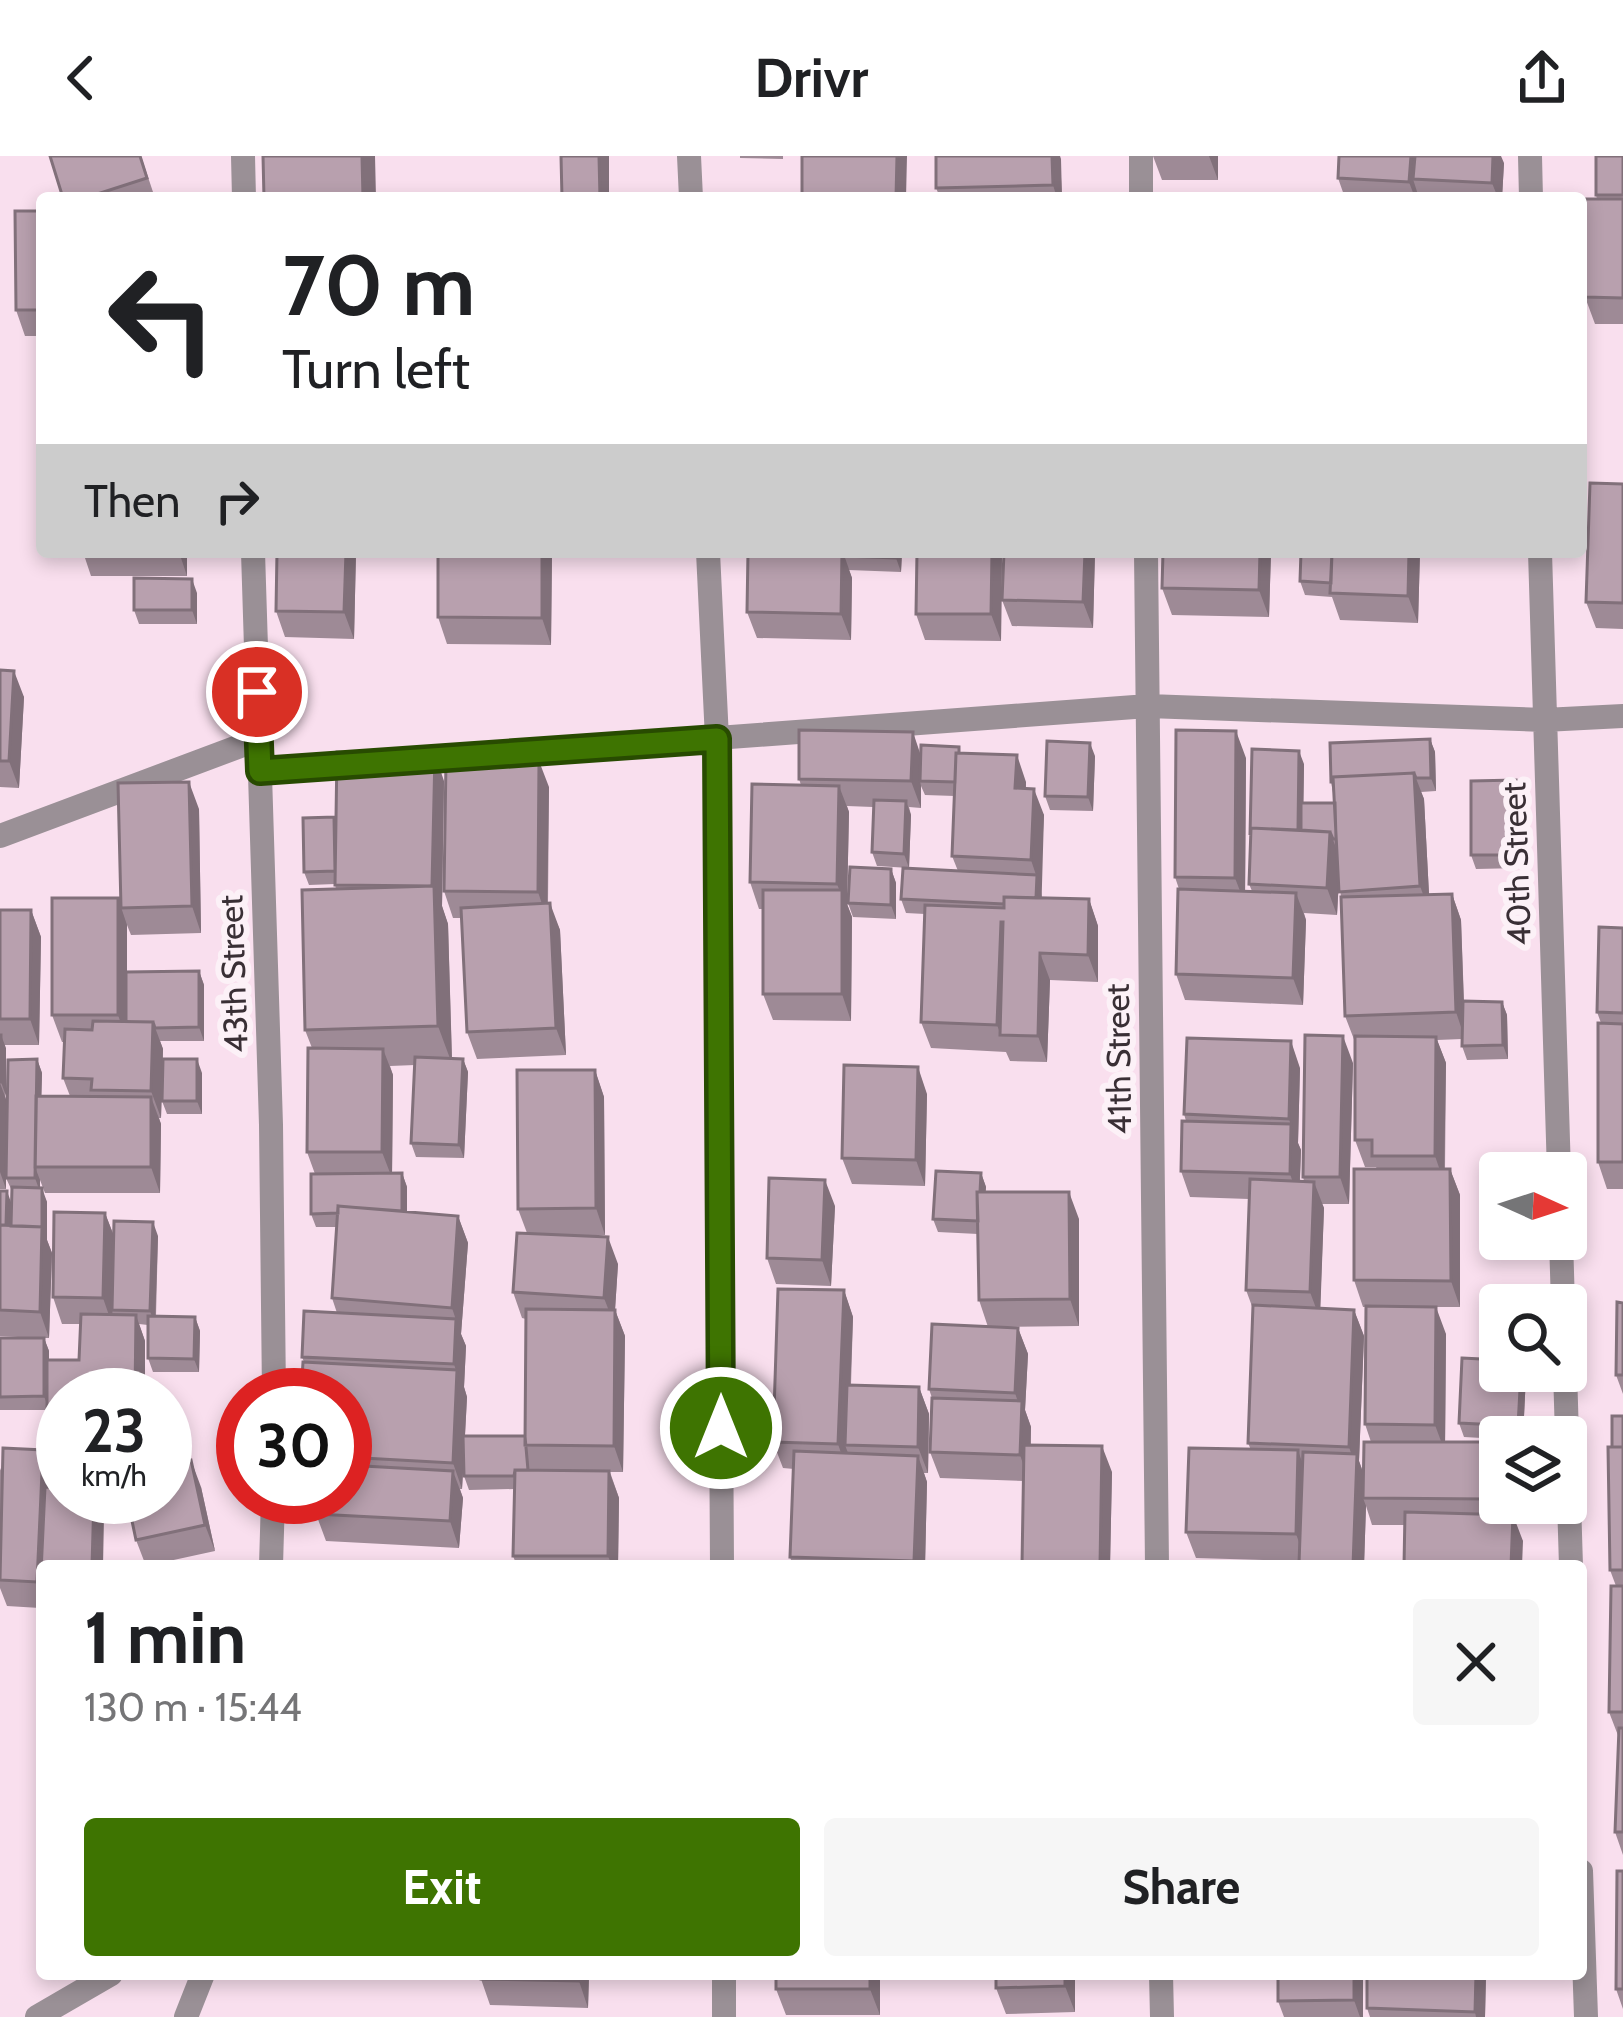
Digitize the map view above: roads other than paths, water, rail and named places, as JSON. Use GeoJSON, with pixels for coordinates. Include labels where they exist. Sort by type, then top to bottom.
{"type":"FeatureCollection","features":[{"type":"Feature","properties":{"kind":"street"},"geometry":{"type":"LineString","coordinates":[[242,156],[244,192]]}},
{"type":"Feature","properties":{"kind":"street"},"geometry":{"type":"LineString","coordinates":[[689,156],[691,192]]}},
{"type":"Feature","properties":{"kind":"street"},"geometry":{"type":"LineString","coordinates":[[1141,156],[1142,192]]}},
{"type":"Feature","properties":{"kind":"street"},"geometry":{"type":"LineString","coordinates":[[1530,156],[1531,192]]}},
{"type":"Feature","properties":{"kind":"street","name":"43th Street"},"geometry":{"type":"LineString","coordinates":[[254,558],[274,1368]]}},
{"type":"Feature","properties":{"kind":"street"},"geometry":{"type":"LineString","coordinates":[[708,558],[717,739],[722,1560]]}},
{"type":"Feature","properties":{"kind":"street","name":"41th Street"},"geometry":{"type":"LineString","coordinates":[[1146,558],[1157,1560]]}},
{"type":"Feature","properties":{"kind":"street","name":"40th Street"},"geometry":{"type":"LineString","coordinates":[[1540,558],[1558,1152]]}},
{"type":"Feature","properties":{"kind":"street"},"geometry":{"type":"LineString","coordinates":[[260,771],[1148,706],[1544,720],[1623,716]]}},
{"type":"Feature","properties":{"kind":"street"},"geometry":{"type":"LineString","coordinates":[[0,836],[259,739]]}},
{"type":"Feature","properties":{"kind":"street"},"geometry":{"type":"LineString","coordinates":[[1566,1392],[1571,1560]]}},
{"type":"Feature","properties":{"kind":"street"},"geometry":{"type":"LineString","coordinates":[[271,1560],[272,1524]]}},
{"type":"Feature","properties":{"kind":"street"},"geometry":{"type":"LineString","coordinates":[[37,2017],[101,1980]]}},
{"type":"Feature","properties":{"kind":"street"},"geometry":{"type":"LineString","coordinates":[[186,2017],[201,1980]]}},
{"type":"Feature","properties":{"kind":"street"},"geometry":{"type":"LineString","coordinates":[[724,1980],[724,2017]]}},
{"type":"Feature","properties":{"kind":"street"},"geometry":{"type":"LineString","coordinates":[[1161,1980],[1162,2017]]}},
{"type":"Feature","properties":{"kind":"street"},"geometry":{"type":"LineString","coordinates":[[1585,1980],[1586,2017]]}}]}
